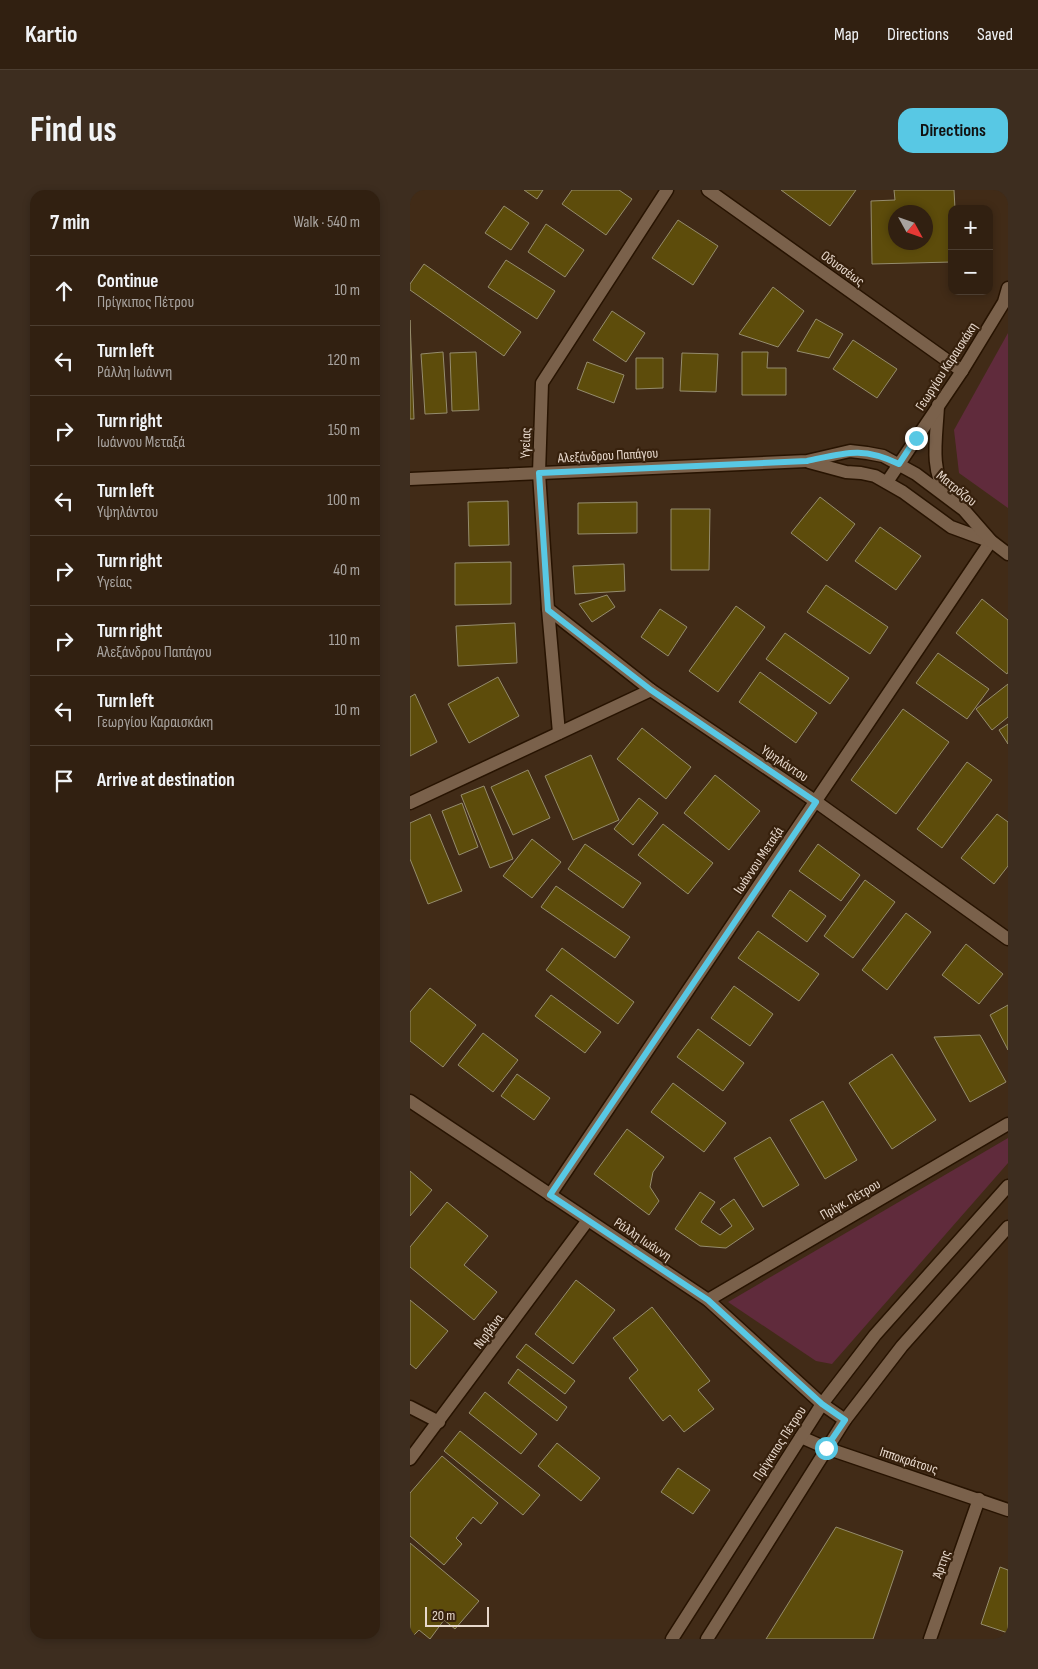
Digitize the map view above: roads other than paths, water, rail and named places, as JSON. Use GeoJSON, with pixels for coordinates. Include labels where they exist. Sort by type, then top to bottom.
{"type":"FeatureCollection","features":[{"type":"Feature","properties":{"kind":"street","name":"Υγείας"},"geometry":{"type":"LineString","coordinates":[[559,733],[548,610],[539,473],[542,383],[667,190]]}},
{"type":"Feature","properties":{"kind":"street","name":"Οδυσσέως"},"geometry":{"type":"LineString","coordinates":[[708,190],[962,371]]}},
{"type":"Feature","properties":{"kind":"street","name":"Γεωργίου Καραισκάκη"},"geometry":{"type":"LineString","coordinates":[[887,482],[962,371],[1004,302],[1008,288]]}},
{"type":"Feature","properties":{"kind":"street"},"geometry":{"type":"LineString","coordinates":[[938,405],[936,471],[941,486],[950,500]]}},
{"type":"Feature","properties":{"kind":"street","name":"Αλεξάνδρου Παπάγου"},"geometry":{"type":"LineString","coordinates":[[410,479],[807,461],[850,452],[884,456],[899,464]]}},
{"type":"Feature","properties":{"kind":"street","name":"Αλεξάνδρου Παπάγου"},"geometry":{"type":"LineString","coordinates":[[807,461],[846,472],[861,472],[887,482]]}},
{"type":"Feature","properties":{"kind":"street","name":"Ματρόζου"},"geometry":{"type":"LineString","coordinates":[[899,464],[964,510],[991,542],[1008,554]]}},
{"type":"Feature","properties":{"kind":"street","name":"Ματρόζου"},"geometry":{"type":"LineString","coordinates":[[887,482],[951,527],[991,542]]}},
{"type":"Feature","properties":{"kind":"street","name":"Ιωάννου Μεταξά"},"geometry":{"type":"LineString","coordinates":[[550,1195],[991,542]]}},
{"type":"Feature","properties":{"kind":"street","name":"Υψηλάντου"},"geometry":{"type":"LineString","coordinates":[[548,610],[651,690],[816,802],[1008,939]]}},
{"type":"Feature","properties":{"kind":"street"},"geometry":{"type":"LineString","coordinates":[[410,803],[651,690]]}},
{"type":"Feature","properties":{"kind":"street","name":"Ράλλη Ιωάννη"},"geometry":{"type":"LineString","coordinates":[[410,1101],[708,1300],[822,1404],[845,1420]]}},
{"type":"Feature","properties":{"kind":"street","name":"Πρίγκ. Πέτρου"},"geometry":{"type":"LineString","coordinates":[[708,1300],[1008,1124]]}},
{"type":"Feature","properties":{"kind":"street","name":"Πρίγκιπος Πέτρου"},"geometry":{"type":"LineString","coordinates":[[672,1639],[822,1404],[876,1335],[1008,1186]]}},
{"type":"Feature","properties":{"kind":"street","name":"Νιρβάνα"},"geometry":{"type":"LineString","coordinates":[[410,1459],[588,1220]]}},
{"type":"Feature","properties":{"kind":"street"},"geometry":{"type":"LineString","coordinates":[[707,1639],[845,1420],[902,1346],[1008,1227]]}},
{"type":"Feature","properties":{"kind":"street"},"geometry":{"type":"LineString","coordinates":[[410,1408],[439,1422]]}},
{"type":"Feature","properties":{"kind":"street","name":"Ιπποκράτους"},"geometry":{"type":"LineString","coordinates":[[801,1437],[826,1448],[1008,1510]]}},
{"type":"Feature","properties":{"kind":"street","name":"Άρτης"},"geometry":{"type":"LineString","coordinates":[[930,1639],[979,1499]]}}]}
